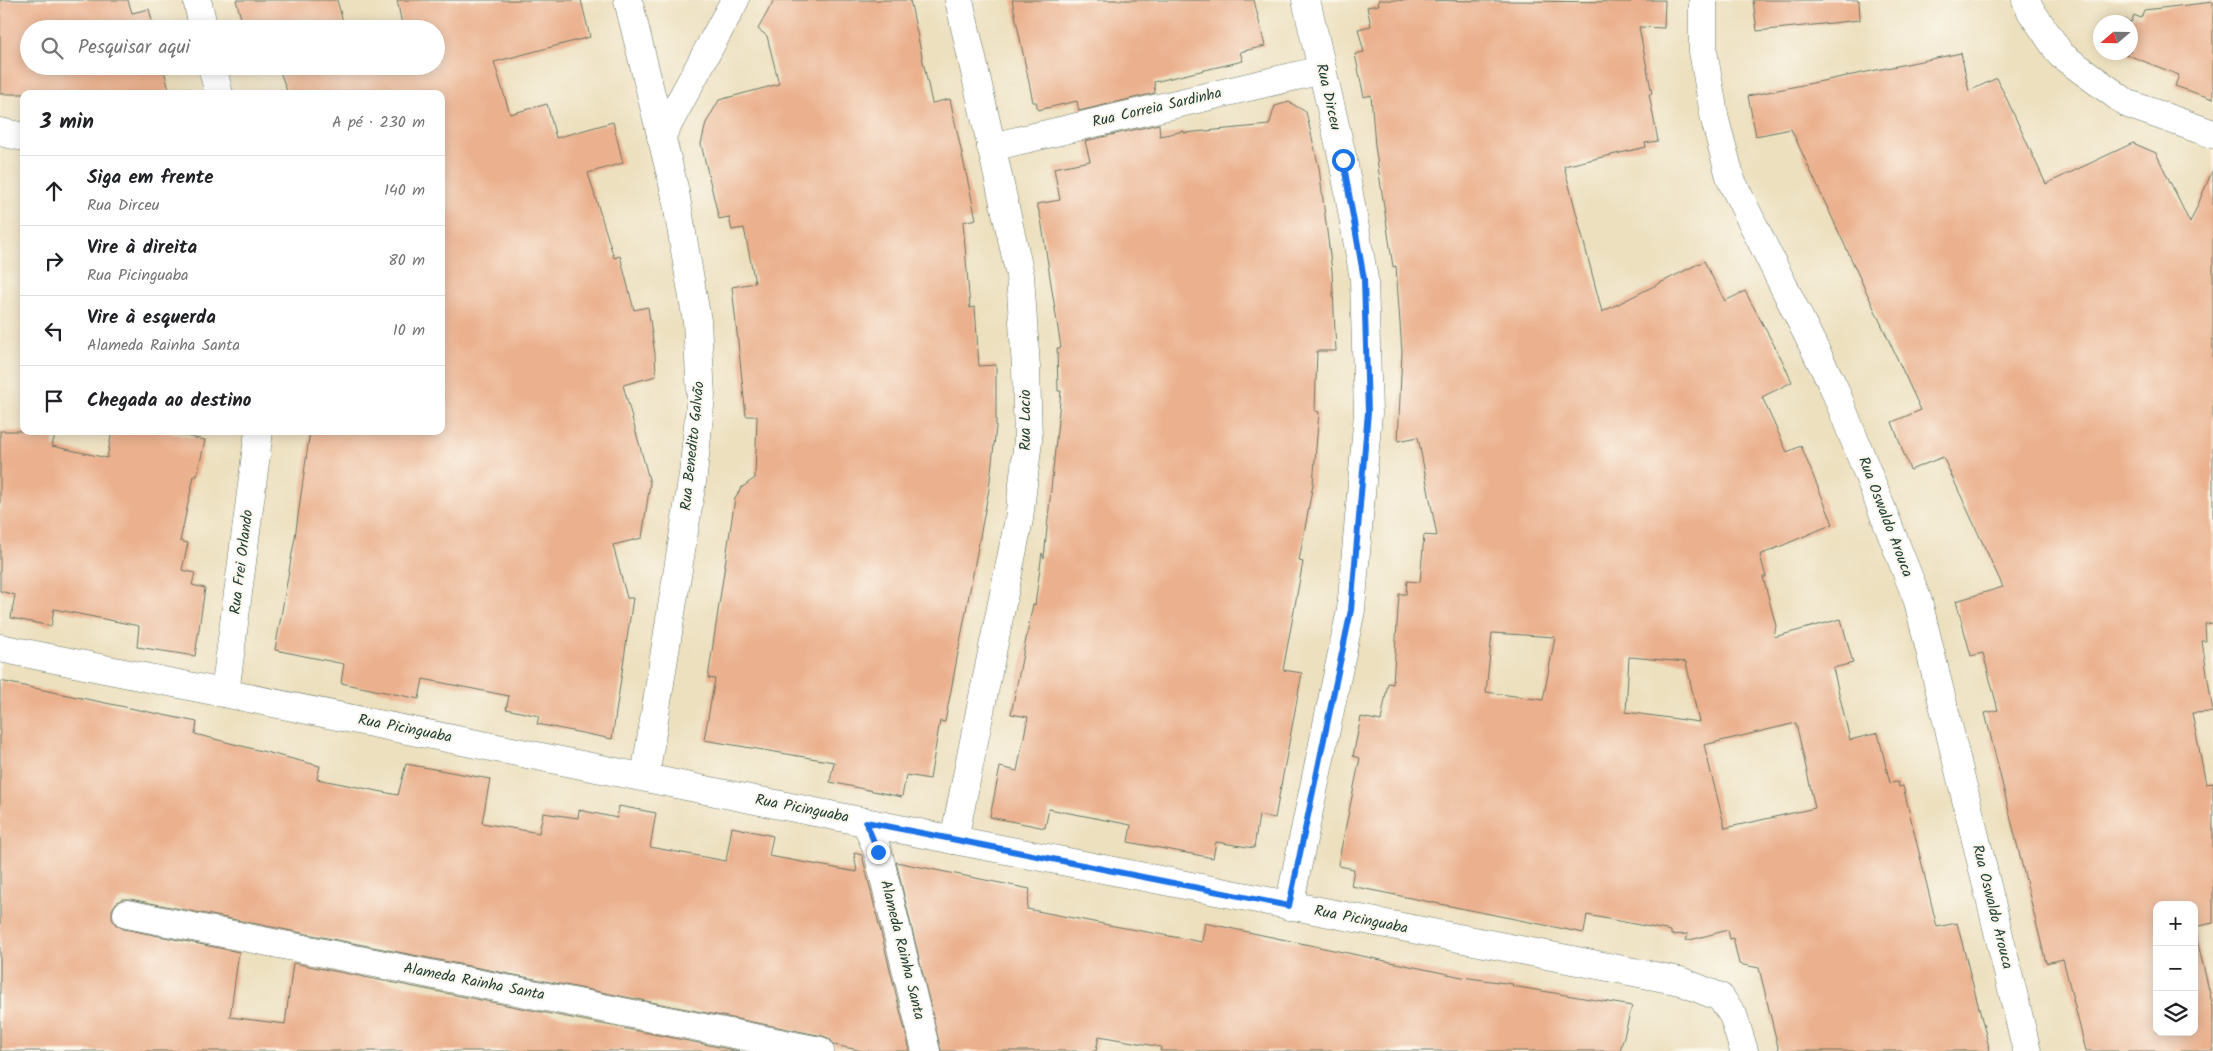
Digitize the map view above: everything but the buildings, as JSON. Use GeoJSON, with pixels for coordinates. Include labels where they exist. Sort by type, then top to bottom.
{"type":"FeatureCollection","features":[{"type":"Feature","properties":{"kind":"street"},"geometry":{"type":"LineString","coordinates":[[197,0],[202,20]]}},
{"type":"Feature","properties":{"kind":"street","name":"Rua Benedito Galvão"},"geometry":{"type":"LineString","coordinates":[[628,0],[675,192],[697,321],[701,396],[693,475],[645,777]]}},
{"type":"Feature","properties":{"kind":"street"},"geometry":{"type":"LineString","coordinates":[[661,137],[735,0]]}},
{"type":"Feature","properties":{"kind":"street","name":"Rua Lacio"},"geometry":{"type":"LineString","coordinates":[[954,840],[1019,519],[1028,440],[1020,275],[959,0]]}},
{"type":"Feature","properties":{"kind":"street","name":"Rua Dirceu"},"geometry":{"type":"LineString","coordinates":[[1289,906],[1351,610],[1368,412],[1364,279],[1343,160],[1306,0]]}},
{"type":"Feature","properties":{"kind":"street","name":"Rua Oswaldo Arouca"},"geometry":{"type":"LineString","coordinates":[[1703,0],[1703,51],[1715,120],[1731,180],[1834,388],[1918,601],[2027,1051]]}},
{"type":"Feature","properties":{"kind":"street"},"geometry":{"type":"LineString","coordinates":[[2026,0],[2031,11],[2061,55],[2128,104],[2213,134]]}},
{"type":"Feature","properties":{"kind":"street","name":"Rua Correia Sardinha"},"geometry":{"type":"LineString","coordinates":[[991,147],[1322,70]]}},
{"type":"Feature","properties":{"kind":"street"},"geometry":{"type":"LineString","coordinates":[[214,75],[218,90]]}},
{"type":"Feature","properties":{"kind":"street"},"geometry":{"type":"LineString","coordinates":[[0,132],[20,136]]}},
{"type":"Feature","properties":{"kind":"street","name":"Rua Frei Orlando"},"geometry":{"type":"LineString","coordinates":[[225,693],[258,435]]}},
{"type":"Feature","properties":{"kind":"street","name":"Rua Picinguaba"},"geometry":{"type":"LineString","coordinates":[[0,648],[954,840],[1680,981],[1720,997],[1733,1015],[1744,1051]]}},
{"type":"Feature","properties":{"kind":"street","name":"Alameda Rainha Santa"},"geometry":{"type":"LineString","coordinates":[[866,822],[878,852],[926,1051]]}},
{"type":"Feature","properties":{"kind":"street","name":"Alameda Rainha Santa"},"geometry":{"type":"LineString","coordinates":[[127,914],[820,1051]]}},
{"type":"Feature","properties":{"kind":"route"},"geometry":{"type":"LineString","coordinates":[[878,852],[866,822],[1289,906],[1351,610],[1368,412],[1364,279],[1343,160]]}}]}
